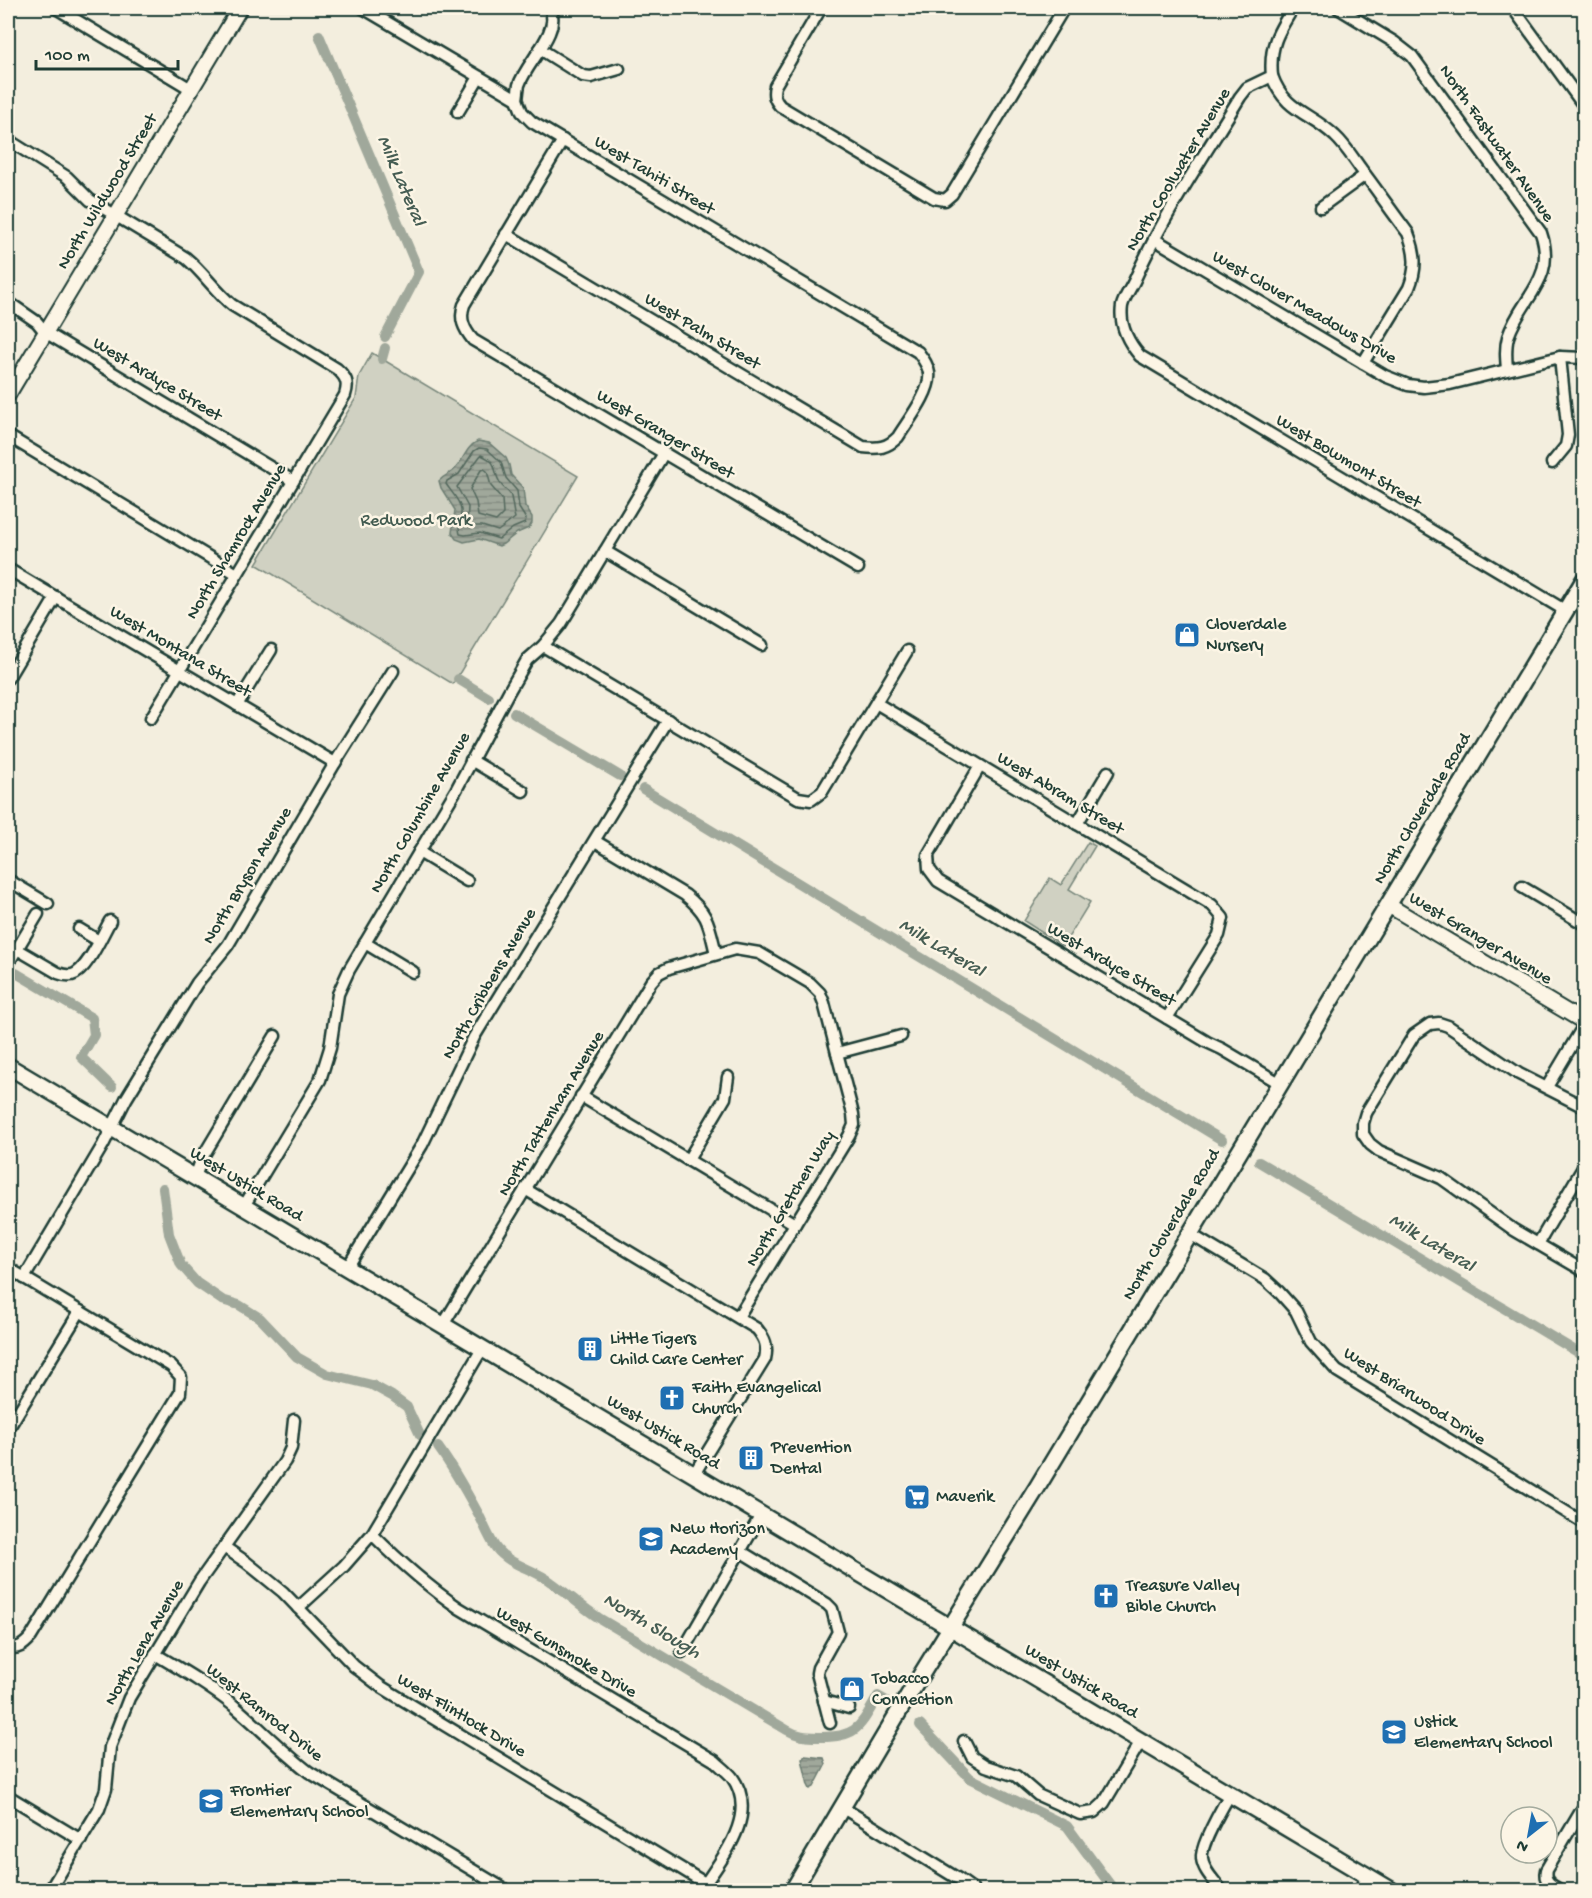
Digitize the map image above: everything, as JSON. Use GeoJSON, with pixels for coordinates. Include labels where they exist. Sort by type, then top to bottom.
{"type":"FeatureCollection","features":[{"type":"Feature","properties":{"kind":"main road","name":"North Cloverdale Road"},"geometry":{"type":"LineString","coordinates":[[793,1890],[908,1696],[1388,905],[1575,605],[1584,580]]}},
{"type":"Feature","properties":{"kind":"main road","name":"West Ustick Road"},"geometry":{"type":"LineString","coordinates":[[8,1066],[1391,1890]]}},
{"type":"Feature","properties":{"kind":"street"},"geometry":{"type":"LineString","coordinates":[[56,8],[191,89]]}},
{"type":"Feature","properties":{"kind":"street","name":"North Wildwood Street"},"geometry":{"type":"LineString","coordinates":[[8,395],[240,8]]}},
{"type":"Feature","properties":{"kind":"street","name":"West Tahiti Street"},"geometry":{"type":"LineString","coordinates":[[363,8],[517,99],[522,112],[532,122],[918,352],[929,371],[927,390],[898,437],[884,447]]}},
{"type":"Feature","properties":{"kind":"street"},"geometry":{"type":"LineString","coordinates":[[821,8],[775,86],[774,96],[780,106],[934,198],[945,200],[952,194],[1064,8]]}},
{"type":"Feature","properties":{"kind":"street"},"geometry":{"type":"LineString","coordinates":[[1293,8],[1277,34],[1270,60],[1277,90],[1284,99],[1334,135],[1408,233],[1416,261],[1409,288],[1363,363]]}},
{"type":"Feature","properties":{"kind":"street","name":"North Fastwater Avenue"},"geometry":{"type":"LineString","coordinates":[[1338,8],[1394,42],[1412,56],[1541,233],[1545,244],[1545,265],[1540,280],[1512,326],[1505,351],[1508,369]]}},
{"type":"Feature","properties":{"kind":"street"},"geometry":{"type":"LineString","coordinates":[[1513,8],[1584,106]]}},
{"type":"Feature","properties":{"kind":"street"},"geometry":{"type":"LineString","coordinates":[[517,99],[519,84],[551,29],[551,10]]}},
{"type":"Feature","properties":{"kind":"street"},"geometry":{"type":"LineString","coordinates":[[540,49],[583,76],[591,77],[619,69]]}},
{"type":"Feature","properties":{"kind":"street"},"geometry":{"type":"LineString","coordinates":[[458,112],[480,76]]}},
{"type":"Feature","properties":{"kind":"street","name":"North Coolwater Avenue"},"geometry":{"type":"LineString","coordinates":[[1123,330],[1122,304],[1154,239],[1240,97],[1247,88],[1272,76]]}},
{"type":"Feature","properties":{"kind":"street"},"geometry":{"type":"LineString","coordinates":[[8,140],[67,177],[90,200],[116,214]]}},
{"type":"Feature","properties":{"kind":"street"},"geometry":{"type":"LineString","coordinates":[[506,234],[563,140]]}},
{"type":"Feature","properties":{"kind":"street"},"geometry":{"type":"LineString","coordinates":[[1321,207],[1365,175]]}},
{"type":"Feature","properties":{"kind":"street","name":"North Shamrock Avenue"},"geometry":{"type":"LineString","coordinates":[[116,214],[186,258],[200,269],[232,305],[337,369],[343,374],[348,388],[151,718]]}},
{"type":"Feature","properties":{"kind":"street","name":"West Granger Street"},"geometry":{"type":"LineString","coordinates":[[506,234],[461,314],[462,322],[473,340],[858,568]]}},
{"type":"Feature","properties":{"kind":"street","name":"West Palm Street"},"geometry":{"type":"LineString","coordinates":[[506,234],[863,447],[884,447]]}},
{"type":"Feature","properties":{"kind":"street","name":"West Clover Meadows Drive"},"geometry":{"type":"LineString","coordinates":[[1154,239],[1395,381],[1424,387],[1450,384],[1560,357],[1584,358]]}},
{"type":"Feature","properties":{"kind":"street","name":"West Ardyce Street"},"geometry":{"type":"LineString","coordinates":[[8,302],[37,322],[45,332],[293,481]]}},
{"type":"Feature","properties":{"kind":"street","name":"West Bowmont Street"},"geometry":{"type":"LineString","coordinates":[[1123,330],[1130,345],[1140,357],[1575,605]]}},
{"type":"Feature","properties":{"kind":"street"},"geometry":{"type":"LineString","coordinates":[[1552,463],[1566,446],[1568,435],[1560,357]]}},
{"type":"Feature","properties":{"kind":"street"},"geometry":{"type":"LineString","coordinates":[[8,436],[237,574]]}},
{"type":"Feature","properties":{"kind":"street","name":"North Columbine Avenue"},"geometry":{"type":"LineString","coordinates":[[244,1206],[320,1080],[330,1048],[338,994],[365,944],[456,790],[528,660],[561,624],[663,453]]}},
{"type":"Feature","properties":{"kind":"street"},"geometry":{"type":"LineString","coordinates":[[605,551],[762,645]]}},
{"type":"Feature","properties":{"kind":"street","name":"West Montana Street"},"geometry":{"type":"LineString","coordinates":[[8,568],[335,763]]}},
{"type":"Feature","properties":{"kind":"street"},"geometry":{"type":"LineString","coordinates":[[8,678],[56,597]]}},
{"type":"Feature","properties":{"kind":"street"},"geometry":{"type":"LineString","coordinates":[[543,646],[798,798],[811,800],[822,792],[908,651]]}},
{"type":"Feature","properties":{"kind":"street"},"geometry":{"type":"LineString","coordinates":[[237,705],[271,650]]}},
{"type":"Feature","properties":{"kind":"street","name":"North Bryson Avenue"},"geometry":{"type":"LineString","coordinates":[[24,1278],[103,1145],[119,1110],[197,983],[228,945],[335,763],[393,670]]}},
{"type":"Feature","properties":{"kind":"street","name":"West Abram Street"},"geometry":{"type":"LineString","coordinates":[[876,704],[1212,905],[1223,918],[1219,935],[1167,1018]]}},
{"type":"Feature","properties":{"kind":"street","name":"North Cribbens Avenue"},"geometry":{"type":"LineString","coordinates":[[347,1268],[422,1145],[474,1037],[668,720]]}},
{"type":"Feature","properties":{"kind":"street"},"geometry":{"type":"LineString","coordinates":[[471,760],[523,791]]}},
{"type":"Feature","properties":{"kind":"street","name":"West Ardyce Street"},"geometry":{"type":"LineString","coordinates":[[980,766],[928,855],[929,869],[938,881],[1281,1084]]}},
{"type":"Feature","properties":{"kind":"street"},"geometry":{"type":"LineString","coordinates":[[1077,824],[1108,772]]}},
{"type":"Feature","properties":{"kind":"street"},"geometry":{"type":"LineString","coordinates":[[594,841],[696,903],[704,913],[716,954]]}},
{"type":"Feature","properties":{"kind":"street"},"geometry":{"type":"LineString","coordinates":[[419,852],[467,881]]}},
{"type":"Feature","properties":{"kind":"street"},"geometry":{"type":"LineString","coordinates":[[8,880],[48,904]]}},
{"type":"Feature","properties":{"kind":"street"},"geometry":{"type":"LineString","coordinates":[[1522,887],[1584,922]]}},
{"type":"Feature","properties":{"kind":"street","name":"West Granger Avenue"},"geometry":{"type":"LineString","coordinates":[[1388,905],[1584,1024]]}},
{"type":"Feature","properties":{"kind":"street"},"geometry":{"type":"LineString","coordinates":[[8,964],[38,914]]}},
{"type":"Feature","properties":{"kind":"street"},"geometry":{"type":"LineString","coordinates":[[17,949],[58,973],[66,976],[73,975],[82,969],[110,921]]}},
{"type":"Feature","properties":{"kind":"street"},"geometry":{"type":"LineString","coordinates":[[79,929],[99,941]]}},
{"type":"Feature","properties":{"kind":"street"},"geometry":{"type":"LineString","coordinates":[[365,944],[413,972]]}},
{"type":"Feature","properties":{"kind":"street","name":"North Tattenham Avenue"},"geometry":{"type":"LineString","coordinates":[[443,1325],[658,973],[735,949],[759,953],[810,983],[820,993],[837,1053]]}},
{"type":"Feature","properties":{"kind":"street"},"geometry":{"type":"LineString","coordinates":[[1584,1107],[1519,1074],[1448,1026],[1438,1023],[1430,1024],[1414,1035],[1366,1113],[1363,1123],[1363,1134],[1379,1151],[1441,1178],[1503,1223],[1584,1271]]}},
{"type":"Feature","properties":{"kind":"street"},"geometry":{"type":"LineString","coordinates":[[1547,1087],[1584,1024]]}},
{"type":"Feature","properties":{"kind":"street"},"geometry":{"type":"LineString","coordinates":[[195,1177],[202,1158],[275,1036]]}},
{"type":"Feature","properties":{"kind":"street"},"geometry":{"type":"LineString","coordinates":[[837,1053],[902,1036]]}},
{"type":"Feature","properties":{"kind":"street","name":"North Gretchen Way"},"geometry":{"type":"LineString","coordinates":[[738,1317],[849,1137],[854,1125],[837,1053]]}},
{"type":"Feature","properties":{"kind":"street"},"geometry":{"type":"LineString","coordinates":[[687,1160],[725,1098],[728,1077]]}},
{"type":"Feature","properties":{"kind":"street"},"geometry":{"type":"LineString","coordinates":[[582,1096],[795,1224]]}},
{"type":"Feature","properties":{"kind":"street"},"geometry":{"type":"LineString","coordinates":[[1538,1244],[1584,1167]]}},
{"type":"Feature","properties":{"kind":"street"},"geometry":{"type":"LineString","coordinates":[[525,1189],[738,1317],[757,1329],[764,1338],[768,1349],[765,1359],[694,1474]]}},
{"type":"Feature","properties":{"kind":"street","name":"West Briarwood Drive"},"geometry":{"type":"LineString","coordinates":[[1190,1233],[1265,1279],[1280,1292],[1296,1311],[1311,1342],[1336,1371],[1584,1523]]}},
{"type":"Feature","properties":{"kind":"street"},"geometry":{"type":"LineString","coordinates":[[8,1268],[171,1366],[182,1377],[180,1393],[31,1637],[26,1643],[13,1647]]}},
{"type":"Feature","properties":{"kind":"street"},"geometry":{"type":"LineString","coordinates":[[8,1430],[80,1311]]}},
{"type":"Feature","properties":{"kind":"street"},"geometry":{"type":"LineString","coordinates":[[298,1608],[344,1566],[372,1534],[483,1349]]}},
{"type":"Feature","properties":{"kind":"street","name":"North Lena Avenue"},"geometry":{"type":"LineString","coordinates":[[50,1890],[99,1809],[106,1789],[110,1747],[129,1698],[199,1582],[285,1461],[291,1449],[294,1420]]}},
{"type":"Feature","properties":{"kind":"street"},"geometry":{"type":"LineString","coordinates":[[682,1652],[761,1515]]}},
{"type":"Feature","properties":{"kind":"street","name":"West Gunsmoke Drive"},"geometry":{"type":"LineString","coordinates":[[372,1534],[432,1590],[715,1761],[732,1778],[742,1799],[742,1819],[734,1838],[703,1887]]}},
{"type":"Feature","properties":{"kind":"street","name":"West Flintlock Drive"},"geometry":{"type":"LineString","coordinates":[[224,1547],[283,1592],[354,1666],[380,1686],[703,1887]]}},
{"type":"Feature","properties":{"kind":"street"},"geometry":{"type":"LineString","coordinates":[[740,1551],[832,1609],[838,1632],[817,1672],[830,1723]]}},
{"type":"Feature","properties":{"kind":"street","name":"West Ramrod Drive"},"geometry":{"type":"LineString","coordinates":[[155,1654],[202,1682],[234,1706],[288,1756],[309,1772],[506,1890]]}},
{"type":"Feature","properties":{"kind":"street"},"geometry":{"type":"LineString","coordinates":[[824,1701],[849,1708]]}},
{"type":"Feature","properties":{"kind":"street"},"geometry":{"type":"LineString","coordinates":[[964,1741],[972,1757],[986,1766],[1016,1776],[1038,1796],[1080,1814],[1094,1812],[1104,1803],[1141,1741]]}},
{"type":"Feature","properties":{"kind":"street"},"geometry":{"type":"LineString","coordinates":[[1221,1890],[1206,1870],[1201,1858],[1204,1845],[1230,1794]]}},
{"type":"Feature","properties":{"kind":"street"},"geometry":{"type":"LineString","coordinates":[[8,1796],[81,1840]]}},
{"type":"Feature","properties":{"kind":"street"},"geometry":{"type":"LineString","coordinates":[[1560,1890],[1548,1882],[1545,1875],[1546,1870],[1584,1806]]}},
{"type":"Feature","properties":{"kind":"street"},"geometry":{"type":"LineString","coordinates":[[843,1808],[974,1890]]}},
{"type":"Feature","properties":{"kind":"street"},"geometry":{"type":"LineString","coordinates":[[1359,1890],[1368,1876]]}},
{"type":"Feature","properties":{"kind":"green space","name":"Redwood Park"},"geometry":{"type":"Polygon","coordinates":[[[372,353],[578,476],[453,684],[256,564],[356,398],[359,376],[372,353]]]}},
{"type":"Feature","properties":{"kind":"green space"},"geometry":{"type":"Polygon","coordinates":[[[1088,842],[1095,846],[1069,889],[1090,902],[1063,946],[1024,921],[1050,878],[1061,885],[1088,842]]]}},
{"type":"Feature","properties":{"kind":"water"},"geometry":{"type":"Polygon","coordinates":[[[478,441],[489,443],[506,458],[511,475],[523,488],[525,506],[532,517],[529,528],[517,533],[499,546],[479,539],[464,542],[456,539],[452,533],[455,510],[439,481],[453,471],[470,447],[478,441]]]}},
{"type":"Feature","properties":{"kind":"water"},"geometry":{"type":"Polygon","coordinates":[[[805,1756],[824,1758],[826,1764],[814,1787],[810,1789],[802,1759],[805,1756]]]}},
{"type":"Feature","properties":{"kind":"waterway","name":"Milk Lateral"},"geometry":{"type":"LineString","coordinates":[[319,35],[419,272],[385,337]]}},
{"type":"Feature","properties":{"kind":"waterway","name":"Milk Lateral"},"geometry":{"type":"LineString","coordinates":[[382,359],[385,348]]}},
{"type":"Feature","properties":{"kind":"waterway","name":"Milk Lateral"},"geometry":{"type":"LineString","coordinates":[[458,679],[489,698]]}},
{"type":"Feature","properties":{"kind":"waterway","name":"Milk Lateral"},"geometry":{"type":"LineString","coordinates":[[514,713],[620,776]]}},
{"type":"Feature","properties":{"kind":"waterway","name":"Milk Lateral"},"geometry":{"type":"LineString","coordinates":[[643,789],[1222,1140]]}},
{"type":"Feature","properties":{"kind":"waterway","name":"North Slough"},"geometry":{"type":"LineString","coordinates":[[16,973],[92,1018],[94,1035],[81,1057],[112,1087]]}},
{"type":"Feature","properties":{"kind":"waterway","name":"Milk Lateral"},"geometry":{"type":"LineString","coordinates":[[1259,1162],[1584,1356]]}},
{"type":"Feature","properties":{"kind":"waterway","name":"North Slough"},"geometry":{"type":"LineString","coordinates":[[163,1188],[169,1234],[181,1265],[197,1283],[222,1300],[239,1305],[260,1318],[297,1357],[327,1374],[372,1385],[392,1396],[407,1407],[420,1435]]}},
{"type":"Feature","properties":{"kind":"waterway","name":"North Slough"},"geometry":{"type":"LineString","coordinates":[[438,1447],[465,1489],[493,1544],[508,1559],[544,1577],[599,1618],[794,1734],[831,1737],[849,1733],[867,1716],[878,1696],[885,1700]]}},
{"type":"Feature","properties":{"kind":"waterway","name":"North Slough"},"geometry":{"type":"LineString","coordinates":[[920,1725],[970,1778],[1067,1826],[1114,1890]]}},
{"type":"Feature","properties":{"kind":"place","name":"Cloverdale Nursery"},"geometry":{"type":"Point","coordinates":[1187,635]}},
{"type":"Feature","properties":{"kind":"place","name":"Little Tigers Child Care Center"},"geometry":{"type":"Point","coordinates":[590,1349]}},
{"type":"Feature","properties":{"kind":"place","name":"Faith Evangelical Church"},"geometry":{"type":"Point","coordinates":[672,1398]}},
{"type":"Feature","properties":{"kind":"place","name":"Prevention Dental"},"geometry":{"type":"Point","coordinates":[751,1458]}},
{"type":"Feature","properties":{"kind":"place","name":"Maverik"},"geometry":{"type":"Point","coordinates":[917,1497]}},
{"type":"Feature","properties":{"kind":"place","name":"New Horizon Academy"},"geometry":{"type":"Point","coordinates":[651,1539]}},
{"type":"Feature","properties":{"kind":"place","name":"Treasure Valley Bible Church"},"geometry":{"type":"Point","coordinates":[1106,1596]}},
{"type":"Feature","properties":{"kind":"place","name":"Tobacco Connection"},"geometry":{"type":"Point","coordinates":[852,1689]}},
{"type":"Feature","properties":{"kind":"place","name":"Ustick Elementary School"},"geometry":{"type":"Point","coordinates":[1394,1732]}},
{"type":"Feature","properties":{"kind":"place","name":"Frontier Elementary School"},"geometry":{"type":"Point","coordinates":[211,1801]}}]}
